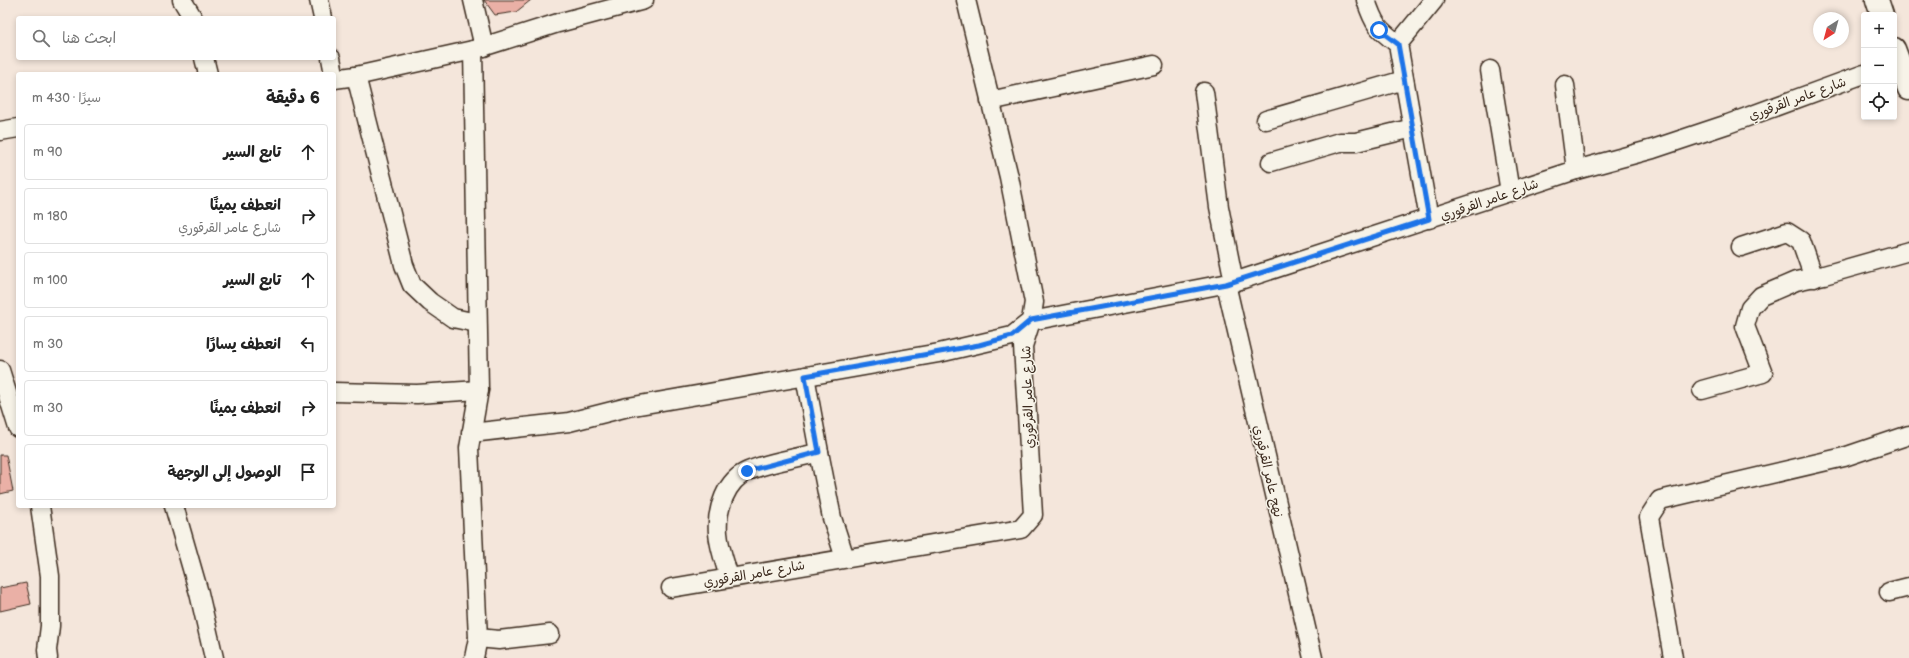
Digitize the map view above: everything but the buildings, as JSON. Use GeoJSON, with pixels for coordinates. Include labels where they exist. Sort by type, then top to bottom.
{"type":"FeatureCollection","features":[{"type":"Feature","properties":{"kind":"street"},"geometry":{"type":"LineString","coordinates":[[182,0],[192,16]]}},
{"type":"Feature","properties":{"kind":"street"},"geometry":{"type":"LineString","coordinates":[[319,0],[323,16]]}},
{"type":"Feature","properties":{"kind":"street"},"geometry":{"type":"LineString","coordinates":[[473,0],[479,48],[477,323],[479,390],[469,448],[478,638],[474,658]]}},
{"type":"Feature","properties":{"kind":"street"},"geometry":{"type":"LineString","coordinates":[[336,79],[356,76],[479,48],[558,23],[644,0]]}},
{"type":"Feature","properties":{"kind":"street"},"geometry":{"type":"LineString","coordinates":[[471,433],[569,422],[628,407],[744,388],[979,345],[1012,336],[1031,320],[1034,302],[1009,178],[966,0]]}},
{"type":"Feature","properties":{"kind":"street"},"geometry":{"type":"LineString","coordinates":[[1366,0],[1372,18],[1379,30],[1398,44],[1429,219]]}},
{"type":"Feature","properties":{"kind":"street"},"geometry":{"type":"LineString","coordinates":[[1398,44],[1434,0]]}},
{"type":"Feature","properties":{"kind":"street"},"geometry":{"type":"LineString","coordinates":[[1877,0],[1881,12]]}},
{"type":"Feature","properties":{"kind":"street"},"geometry":{"type":"LineString","coordinates":[[204,60],[208,72]]}},
{"type":"Feature","properties":{"kind":"street"},"geometry":{"type":"LineString","coordinates":[[331,60],[334,72]]}},
{"type":"Feature","properties":{"kind":"street"},"geometry":{"type":"LineString","coordinates":[[1897,62],[1909,89]]}},
{"type":"Feature","properties":{"kind":"street"},"geometry":{"type":"LineString","coordinates":[[990,101],[1154,65]]}},
{"type":"Feature","properties":{"kind":"street"},"geometry":{"type":"LineString","coordinates":[[1490,70],[1510,192]]}},
{"type":"Feature","properties":{"kind":"street","name":"شارع عامر القرقوري"},"geometry":{"type":"LineString","coordinates":[[671,588],[729,577],[1021,529],[1033,515],[1023,346],[1031,320],[1230,283],[1576,170],[1661,146],[1861,75]]}},
{"type":"Feature","properties":{"kind":"street"},"geometry":{"type":"LineString","coordinates":[[356,76],[404,265],[412,285],[430,302],[453,318],[477,323]]}},
{"type":"Feature","properties":{"kind":"street"},"geometry":{"type":"LineString","coordinates":[[1266,120],[1404,80]]}},
{"type":"Feature","properties":{"kind":"street"},"geometry":{"type":"LineString","coordinates":[[1565,85],[1576,170]]}},
{"type":"Feature","properties":{"kind":"street","name":"نهج عامر القرقوري"},"geometry":{"type":"LineString","coordinates":[[1204,92],[1230,283],[1314,658]]}},
{"type":"Feature","properties":{"kind":"street"},"geometry":{"type":"LineString","coordinates":[[0,131],[16,128]]}},
{"type":"Feature","properties":{"kind":"street"},"geometry":{"type":"LineString","coordinates":[[1271,162],[1340,142],[1356,142],[1413,128]]}},
{"type":"Feature","properties":{"kind":"street"},"geometry":{"type":"LineString","coordinates":[[1742,247],[1787,232],[1801,242],[1814,278]]}},
{"type":"Feature","properties":{"kind":"street"},"geometry":{"type":"LineString","coordinates":[[1702,390],[1763,373],[1745,326],[1750,308],[1761,296],[1796,281],[1814,278],[1909,251]]}},
{"type":"Feature","properties":{"kind":"street"},"geometry":{"type":"LineString","coordinates":[[0,370],[16,422]]}},
{"type":"Feature","properties":{"kind":"street"},"geometry":{"type":"LineString","coordinates":[[805,376],[832,518],[844,558]]}},
{"type":"Feature","properties":{"kind":"street"},"geometry":{"type":"LineString","coordinates":[[336,392],[417,394],[479,390]]}},
{"type":"Feature","properties":{"kind":"street"},"geometry":{"type":"LineString","coordinates":[[1673,658],[1649,517],[1660,500],[1844,458],[1909,435]]}},
{"type":"Feature","properties":{"kind":"street"},"geometry":{"type":"LineString","coordinates":[[729,577],[718,533],[719,513],[726,492],[734,480],[747,471],[819,452]]}},
{"type":"Feature","properties":{"kind":"street"},"geometry":{"type":"LineString","coordinates":[[40,508],[50,576],[50,626],[47,650],[48,658]]}},
{"type":"Feature","properties":{"kind":"street"},"geometry":{"type":"LineString","coordinates":[[175,508],[199,593],[214,658]]}},
{"type":"Feature","properties":{"kind":"street"},"geometry":{"type":"LineString","coordinates":[[1889,592],[1909,587]]}},
{"type":"Feature","properties":{"kind":"street"},"geometry":{"type":"LineString","coordinates":[[478,638],[498,640],[550,634]]}},
{"type":"Feature","properties":{"kind":"route"},"geometry":{"type":"LineString","coordinates":[[747,471],[819,452],[805,376],[897,361],[979,345],[1012,336],[1031,320],[1234,282],[1429,219],[1398,44],[1379,30]]}}]}
